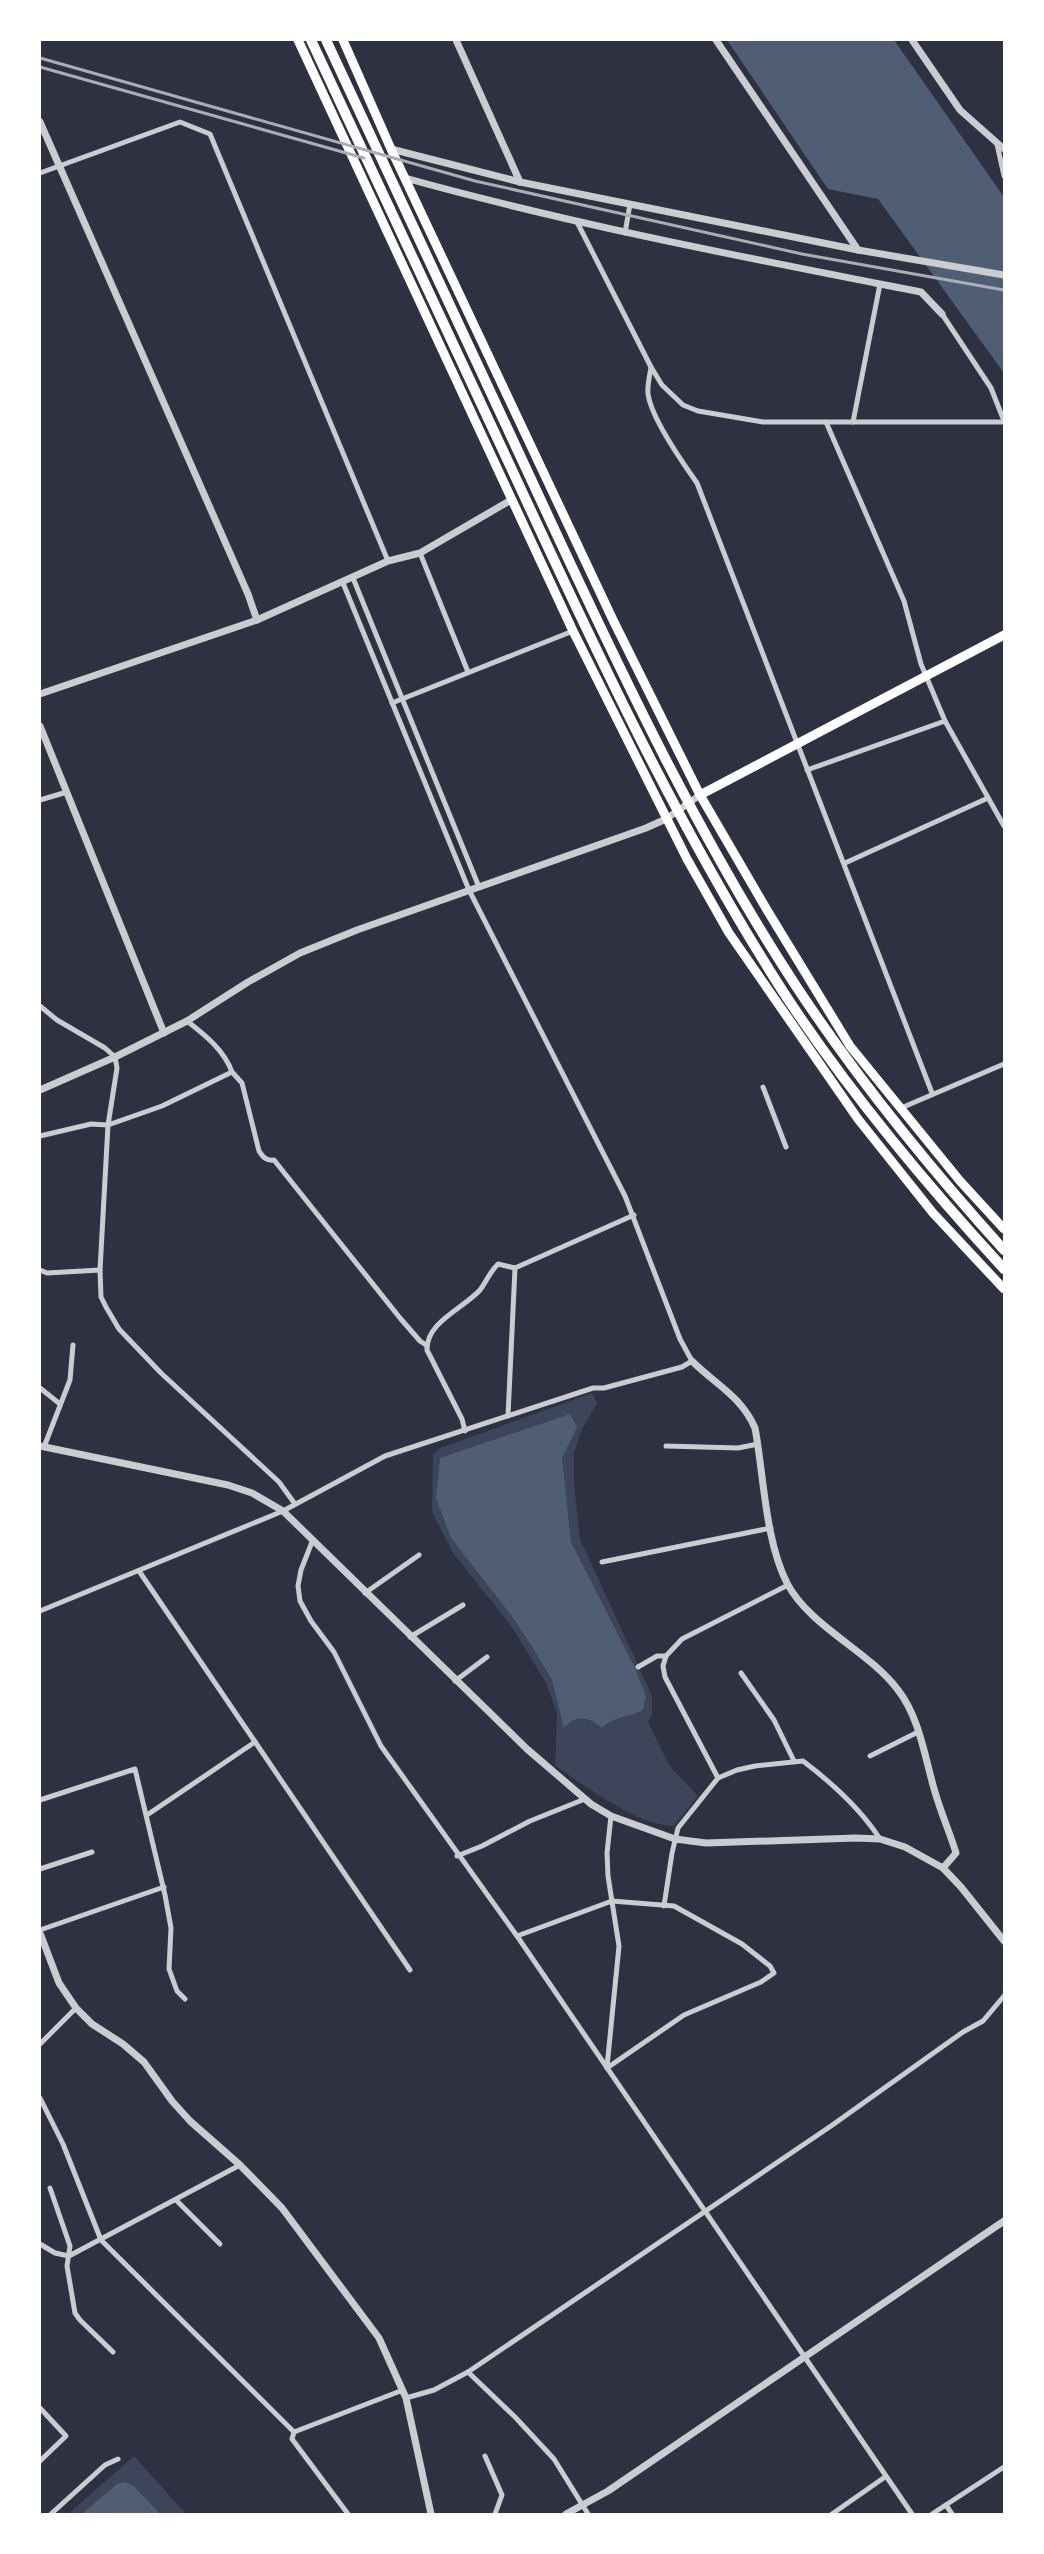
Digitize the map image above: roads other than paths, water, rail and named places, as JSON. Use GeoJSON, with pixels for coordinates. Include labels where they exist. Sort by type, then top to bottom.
{"type":"FeatureCollection","features":[{"type":"Feature","properties":{"kind":"highway"},"geometry":{"type":"LineString","coordinates":[[311,40],[589,636],[670,797],[701,854],[782,990],[828,1056],[942,1201],[1004,1269]]}},
{"type":"Feature","properties":{"kind":"highway"},"geometry":{"type":"LineString","coordinates":[[328,45],[598,624],[686,798],[763,933],[836,1044],[889,1115],[951,1191],[1004,1250]]}},
{"type":"Feature","properties":{"kind":"main road"},"geometry":{"type":"LineString","coordinates":[[298,40],[573,631],[666,819],[730,933],[841,1095],[933,1213],[1004,1289]]}},
{"type":"Feature","properties":{"kind":"main road"},"geometry":{"type":"LineString","coordinates":[[343,40],[391,148],[609,612],[700,795],[850,1046],[960,1181],[1004,1229]]}},
{"type":"Feature","properties":{"kind":"main road"},"geometry":{"type":"LineString","coordinates":[[700,795],[1004,635]]}},
{"type":"Feature","properties":{"kind":"street"},"geometry":{"type":"LineString","coordinates":[[456,40],[520,182]]}},
{"type":"Feature","properties":{"kind":"street"},"geometry":{"type":"LineString","coordinates":[[716,40],[858,250]]}},
{"type":"Feature","properties":{"kind":"street"},"geometry":{"type":"LineString","coordinates":[[912,40],[960,110],[1004,149]]}},
{"type":"Feature","properties":{"kind":"street"},"geometry":{"type":"LineString","coordinates":[[40,122],[248,594],[256,620]]}},
{"type":"Feature","properties":{"kind":"street"},"geometry":{"type":"LineString","coordinates":[[40,173],[180,122],[210,134],[388,561]]}},
{"type":"Feature","properties":{"kind":"street"},"geometry":{"type":"LineString","coordinates":[[997,144],[1004,176]]}},
{"type":"Feature","properties":{"kind":"street"},"geometry":{"type":"LineString","coordinates":[[391,148],[520,182],[858,250],[1004,275]]}},
{"type":"Feature","properties":{"kind":"street"},"geometry":{"type":"LineString","coordinates":[[405,178],[510,207],[577,222],[625,233],[921,292],[942,314],[991,388],[1004,421],[763,422],[698,411],[683,405],[662,386],[577,222]]}},
{"type":"Feature","properties":{"kind":"street"},"geometry":{"type":"LineString","coordinates":[[625,233],[630,204]]}},
{"type":"Feature","properties":{"kind":"street"},"geometry":{"type":"LineString","coordinates":[[853,422],[880,284]]}},
{"type":"Feature","properties":{"kind":"street"},"geometry":{"type":"LineString","coordinates":[[651,367],[648,394],[652,409],[673,448],[697,482],[806,770],[845,863],[932,1093]]}},
{"type":"Feature","properties":{"kind":"street"},"geometry":{"type":"LineString","coordinates":[[826,422],[904,601],[926,676],[945,721],[1004,826]]}},
{"type":"Feature","properties":{"kind":"street"},"geometry":{"type":"LineString","coordinates":[[40,694],[256,620],[343,583],[388,561],[420,553],[511,500]]}},
{"type":"Feature","properties":{"kind":"street"},"geometry":{"type":"LineString","coordinates":[[420,553],[468,672]]}},
{"type":"Feature","properties":{"kind":"street"},"geometry":{"type":"LineString","coordinates":[[353,578],[479,887]]}},
{"type":"Feature","properties":{"kind":"street"},"geometry":{"type":"LineString","coordinates":[[343,583],[468,890],[634,1215],[680,1339],[692,1361],[739,1400],[749,1414],[758,1444],[774,1548],[788,1585],[803,1604],[823,1623],[881,1670],[899,1691],[914,1718],[936,1794],[956,1853],[943,1868]]}},
{"type":"Feature","properties":{"kind":"street"},"geometry":{"type":"LineString","coordinates":[[392,703],[573,631]]}},
{"type":"Feature","properties":{"kind":"street"},"geometry":{"type":"LineString","coordinates":[[806,770],[945,721]]}},
{"type":"Feature","properties":{"kind":"street"},"geometry":{"type":"LineString","coordinates":[[40,726],[164,1033]]}},
{"type":"Feature","properties":{"kind":"street"},"geometry":{"type":"LineString","coordinates":[[40,800],[67,792]]}},
{"type":"Feature","properties":{"kind":"street"},"geometry":{"type":"LineString","coordinates":[[40,1090],[164,1033],[300,953],[357,930],[666,819],[700,795]]}},
{"type":"Feature","properties":{"kind":"street"},"geometry":{"type":"LineString","coordinates":[[845,863],[988,798]]}},
{"type":"Feature","properties":{"kind":"street"},"geometry":{"type":"LineString","coordinates":[[40,1006],[56,1020],[105,1048],[115,1057],[117,1068],[108,1125],[100,1270],[101,1296],[119,1329],[161,1373],[279,1482],[295,1504]]}},
{"type":"Feature","properties":{"kind":"street"},"geometry":{"type":"LineString","coordinates":[[187,1020],[212,1042],[229,1063],[232,1072],[242,1084],[259,1151],[263,1157],[268,1161],[274,1160],[400,1318],[420,1342],[426,1345]]}},
{"type":"Feature","properties":{"kind":"street"},"geometry":{"type":"LineString","coordinates":[[901,1108],[932,1093],[1004,1064]]}},
{"type":"Feature","properties":{"kind":"street"},"geometry":{"type":"LineString","coordinates":[[40,1136],[91,1124],[108,1125],[162,1106],[232,1072]]}},
{"type":"Feature","properties":{"kind":"street"},"geometry":{"type":"LineString","coordinates":[[763,1087],[786,1147]]}},
{"type":"Feature","properties":{"kind":"street"},"geometry":{"type":"LineString","coordinates":[[466,1431],[462,1419],[427,1350],[426,1345],[431,1333],[458,1306],[472,1298],[482,1288],[489,1273],[498,1264],[515,1268],[634,1215]]}},
{"type":"Feature","properties":{"kind":"street"},"geometry":{"type":"LineString","coordinates":[[508,1416],[515,1268]]}},
{"type":"Feature","properties":{"kind":"street"},"geometry":{"type":"LineString","coordinates":[[40,1270],[48,1273],[100,1270]]}},
{"type":"Feature","properties":{"kind":"street"},"geometry":{"type":"LineString","coordinates":[[73,1345],[70,1380],[42,1446],[228,1485],[252,1493],[283,1511],[312,1542],[527,1749],[585,1799],[611,1816],[675,1839],[706,1843],[880,1839],[920,1854],[943,1868],[961,1886],[1004,1941]]}},
{"type":"Feature","properties":{"kind":"street"},"geometry":{"type":"LineString","coordinates":[[40,1611],[283,1511],[385,1456],[593,1388],[604,1388],[682,1367],[692,1361]]}},
{"type":"Feature","properties":{"kind":"street"},"geometry":{"type":"LineString","coordinates":[[40,1388],[60,1404]]}},
{"type":"Feature","properties":{"kind":"street"},"geometry":{"type":"LineString","coordinates":[[666,1446],[738,1448],[758,1444]]}},
{"type":"Feature","properties":{"kind":"street"},"geometry":{"type":"LineString","coordinates":[[602,1562],[770,1528]]}},
{"type":"Feature","properties":{"kind":"street"},"geometry":{"type":"LineString","coordinates":[[312,1542],[305,1554],[301,1570],[298,1586],[300,1601],[310,1621],[334,1652],[381,1746],[457,1856],[517,1936],[803,2358],[912,2514]]}},
{"type":"Feature","properties":{"kind":"street"},"geometry":{"type":"LineString","coordinates":[[365,1593],[419,1555]]}},
{"type":"Feature","properties":{"kind":"street"},"geometry":{"type":"LineString","coordinates":[[139,1571],[410,1970]]}},
{"type":"Feature","properties":{"kind":"street"},"geometry":{"type":"LineString","coordinates":[[718,1778],[665,1677],[663,1666],[666,1656],[682,1639],[788,1585]]}},
{"type":"Feature","properties":{"kind":"street"},"geometry":{"type":"LineString","coordinates":[[410,1637],[463,1605]]}},
{"type":"Feature","properties":{"kind":"street"},"geometry":{"type":"LineString","coordinates":[[638,1667],[657,1656],[666,1656]]}},
{"type":"Feature","properties":{"kind":"street"},"geometry":{"type":"LineString","coordinates":[[455,1681],[487,1657]]}},
{"type":"Feature","properties":{"kind":"street"},"geometry":{"type":"LineString","coordinates":[[741,1672],[774,1720],[794,1761]]}},
{"type":"Feature","properties":{"kind":"street"},"geometry":{"type":"LineString","coordinates":[[870,1756],[918,1732]]}},
{"type":"Feature","properties":{"kind":"street"},"geometry":{"type":"LineString","coordinates":[[147,1816],[255,1742]]}},
{"type":"Feature","properties":{"kind":"street"},"geometry":{"type":"LineString","coordinates":[[664,1906],[678,1828],[718,1778],[737,1770],[803,1760],[824,1776],[866,1817],[880,1839]]}},
{"type":"Feature","properties":{"kind":"street"},"geometry":{"type":"LineString","coordinates":[[40,1800],[135,1769],[164,1887],[171,1928],[169,1969],[177,1991],[184,1999]]}},
{"type":"Feature","properties":{"kind":"street"},"geometry":{"type":"LineString","coordinates":[[457,1856],[482,1846],[530,1821],[585,1799]]}},
{"type":"Feature","properties":{"kind":"street"},"geometry":{"type":"LineString","coordinates":[[607,2068],[619,1946],[607,1853],[611,1816]]}},
{"type":"Feature","properties":{"kind":"street"},"geometry":{"type":"LineString","coordinates":[[40,1869],[92,1852]]}},
{"type":"Feature","properties":{"kind":"street"},"geometry":{"type":"LineString","coordinates":[[164,1887],[40,1931],[59,1983],[76,2008],[92,2024],[123,2044],[144,2062],[172,2101],[190,2121],[240,2165],[282,2208],[359,2310],[378,2338],[406,2398],[431,2514]]}},
{"type":"Feature","properties":{"kind":"street"},"geometry":{"type":"LineString","coordinates":[[517,1936],[612,1901],[674,1906],[742,1944],[770,1966],[774,1973],[761,1982],[684,2015],[607,2068]]}},
{"type":"Feature","properties":{"kind":"street"},"geometry":{"type":"LineString","coordinates":[[406,2398],[434,2390],[468,2372],[831,2126],[963,2032],[983,2020],[1004,1996]]}},
{"type":"Feature","properties":{"kind":"street"},"geometry":{"type":"LineString","coordinates":[[40,2044],[76,2008]]}},
{"type":"Feature","properties":{"kind":"street"},"geometry":{"type":"LineString","coordinates":[[40,2098],[63,2144],[101,2240],[294,2432]]}},
{"type":"Feature","properties":{"kind":"street"},"geometry":{"type":"LineString","coordinates":[[40,2244],[55,2253],[69,2256],[240,2165]]}},
{"type":"Feature","properties":{"kind":"street"},"geometry":{"type":"LineString","coordinates":[[50,2188],[70,2246],[67,2266],[75,2312],[80,2320],[113,2352]]}},
{"type":"Feature","properties":{"kind":"street"},"geometry":{"type":"LineString","coordinates":[[176,2200],[220,2244]]}},
{"type":"Feature","properties":{"kind":"street"},"geometry":{"type":"LineString","coordinates":[[566,2514],[582,2506],[1004,2221]]}},
{"type":"Feature","properties":{"kind":"street"},"geometry":{"type":"LineString","coordinates":[[468,2372],[515,2417],[554,2460],[588,2514]]}},
{"type":"Feature","properties":{"kind":"street"},"geometry":{"type":"LineString","coordinates":[[294,2432],[403,2390]]}},
{"type":"Feature","properties":{"kind":"street"},"geometry":{"type":"LineString","coordinates":[[40,2408],[66,2436],[40,2462]]}},
{"type":"Feature","properties":{"kind":"street"},"geometry":{"type":"LineString","coordinates":[[294,2432],[292,2439],[348,2514]]}},
{"type":"Feature","properties":{"kind":"street"},"geometry":{"type":"LineString","coordinates":[[485,2456],[502,2495],[496,2514]]}},
{"type":"Feature","properties":{"kind":"street"},"geometry":{"type":"LineString","coordinates":[[50,2514],[105,2465],[118,2459]]}},
{"type":"Feature","properties":{"kind":"street"},"geometry":{"type":"LineString","coordinates":[[932,2514],[1004,2466]]}},
{"type":"Feature","properties":{"kind":"street"},"geometry":{"type":"LineString","coordinates":[[832,2514],[886,2476]]}},
{"type":"Feature","properties":{"kind":"street"},"geometry":{"type":"LineString","coordinates":[[946,2505],[952,2514]]}},
{"type":"Feature","properties":{"kind":"railway"},"geometry":{"type":"LineString","coordinates":[[40,58],[475,181],[802,254],[1004,290]]}},
{"type":"Feature","properties":{"kind":"railway"},"geometry":{"type":"LineString","coordinates":[[40,67],[364,158]]}}]}
